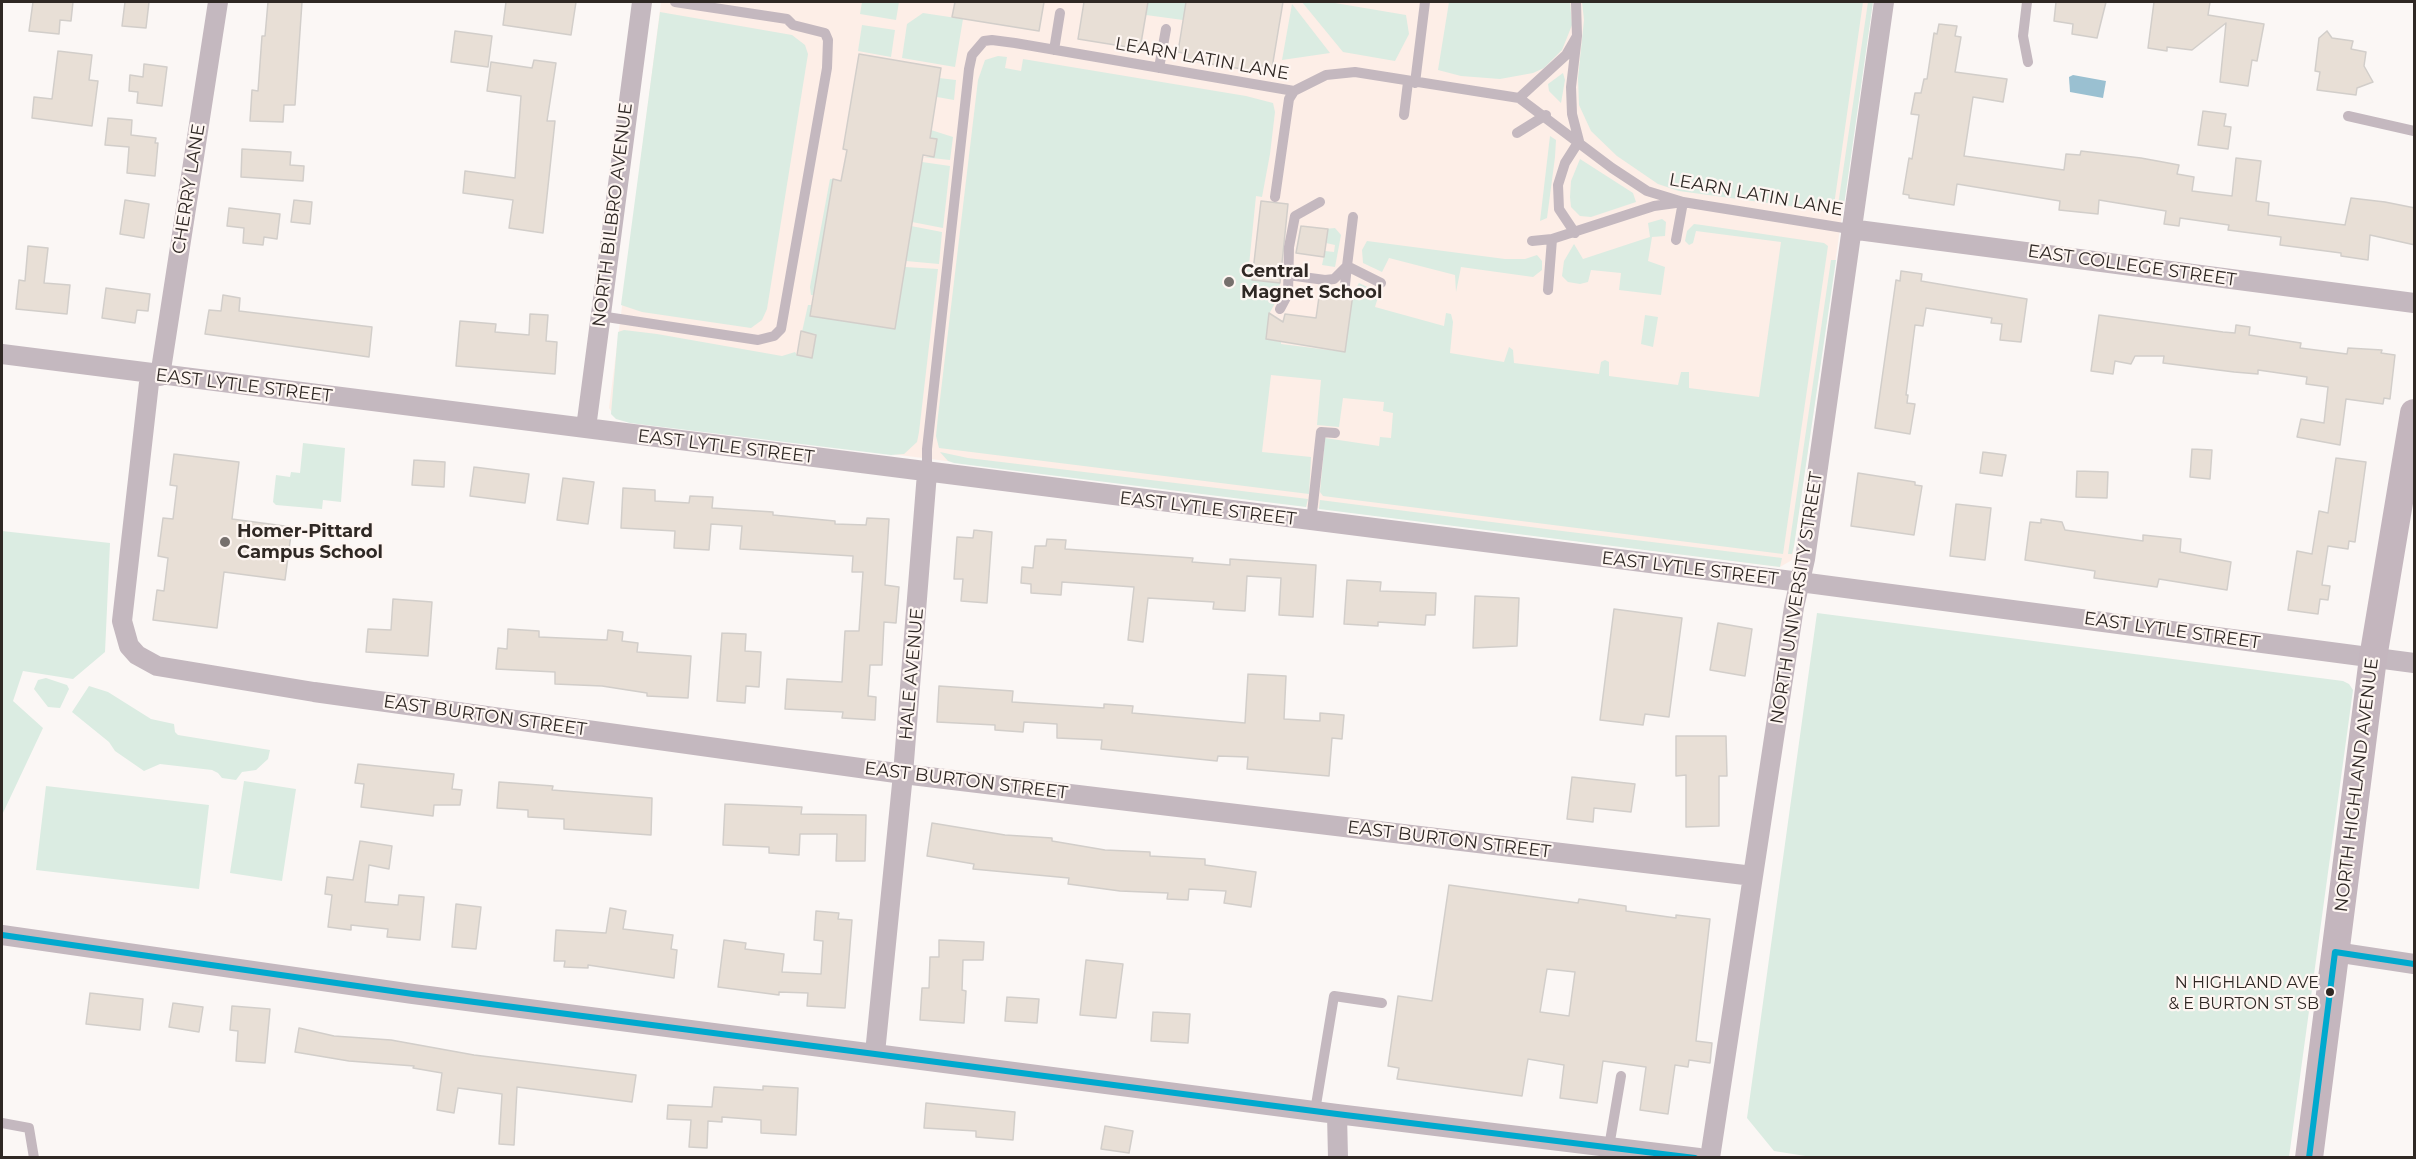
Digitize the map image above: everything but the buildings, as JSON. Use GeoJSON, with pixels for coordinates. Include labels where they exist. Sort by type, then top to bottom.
{"type":"FeatureCollection","features":[{"type":"Feature","properties":{"kind":"street","name":"CHERRY LANE"},"geometry":{"type":"LineString","coordinates":[[181,671],[148,663],[136,655],[124,635],[122,621],[155,375],[218,2]]}},
{"type":"Feature","properties":{"kind":"street","name":"NORTH BILBRO AVENUE"},"geometry":{"type":"LineString","coordinates":[[586,428],[642,2]]}},
{"type":"Feature","properties":{"kind":"street","name":"NORTH UNIVERSITY STREET"},"geometry":{"type":"LineString","coordinates":[[1710,1158],[1800,582],[1884,2]]}},
{"type":"Feature","properties":{"kind":"street","name":"EAST COLLEGE STREET"},"geometry":{"type":"LineString","coordinates":[[1850,228],[2415,303]]}},
{"type":"Feature","properties":{"kind":"street","name":"EAST LYTLE STREET"},"geometry":{"type":"LineString","coordinates":[[2,354],[1311,522],[1800,582],[2415,663]]}},
{"type":"Feature","properties":{"kind":"street","name":"NORTH HIGHLAND AVENUE"},"geometry":{"type":"LineString","coordinates":[[2309,1158],[2373,657],[2415,413]]}},
{"type":"Feature","properties":{"kind":"street","name":"HALE AVENUE"},"geometry":{"type":"LineString","coordinates":[[875,1053],[903,774],[927,473]]}},
{"type":"Feature","properties":{"kind":"street","name":"EAST BURTON STREET"},"geometry":{"type":"LineString","coordinates":[[181,671],[903,774],[1753,876]]}},
{"type":"Feature","properties":{"kind":"street"},"geometry":{"type":"LineString","coordinates":[[2,935],[413,994],[1337,1114],[1699,1158]]}},
{"type":"Feature","properties":{"kind":"street"},"geometry":{"type":"LineString","coordinates":[[2335,952],[2415,964]]}},
{"type":"Feature","properties":{"kind":"street"},"geometry":{"type":"LineString","coordinates":[[1337,1114],[1338,1158]]}},
{"type":"Feature","properties":{"kind":"lane"},"geometry":{"type":"LineString","coordinates":[[600,316],[758,340],[774,336],[781,329],[827,68],[828,40],[825,33],[793,25],[787,19],[675,2]]}},
{"type":"Feature","properties":{"kind":"lane"},"geometry":{"type":"LineString","coordinates":[[1404,116],[1425,2]]}},
{"type":"Feature","properties":{"kind":"lane"},"geometry":{"type":"LineString","coordinates":[[1575,232],[1559,208],[1558,185],[1565,162],[1579,141],[1572,114],[1571,87],[1576,36],[1576,2]]}},
{"type":"Feature","properties":{"kind":"lane"},"geometry":{"type":"LineString","coordinates":[[2027,2],[2023,36],[2028,62]]}},
{"type":"Feature","properties":{"kind":"lane"},"geometry":{"type":"LineString","coordinates":[[1054,50],[1060,13]]}},
{"type":"Feature","properties":{"kind":"lane"},"geometry":{"type":"LineString","coordinates":[[1160,68],[1166,29]]}},
{"type":"Feature","properties":{"kind":"lane"},"geometry":{"type":"LineString","coordinates":[[1519,98],[1557,66],[1576,36]]}},
{"type":"Feature","properties":{"kind":"lane","name":"LEARN LATIN LANE"},"geometry":{"type":"LineString","coordinates":[[927,473],[929,425],[972,55],[978,46],[992,40],[1294,91],[1326,75],[1355,72],[1411,83],[1519,98],[1546,115],[1612,168],[1647,191],[1683,202],[1850,228]]}},
{"type":"Feature","properties":{"kind":"lane"},"geometry":{"type":"LineString","coordinates":[[1275,197],[1289,99],[1294,91]]}},
{"type":"Feature","properties":{"kind":"lane"},"geometry":{"type":"LineString","coordinates":[[1517,133],[1546,115]]}},
{"type":"Feature","properties":{"kind":"lane"},"geometry":{"type":"LineString","coordinates":[[2348,116],[2415,131]]}},
{"type":"Feature","properties":{"kind":"lane"},"geometry":{"type":"LineString","coordinates":[[1280,309],[1288,294],[1289,247],[1295,216],[1320,202]]}},
{"type":"Feature","properties":{"kind":"lane"},"geometry":{"type":"LineString","coordinates":[[1532,241],[1552,239],[1654,206],[1683,202],[1676,240]]}},
{"type":"Feature","properties":{"kind":"lane"},"geometry":{"type":"LineString","coordinates":[[1345,285],[1353,217]]}},
{"type":"Feature","properties":{"kind":"lane"},"geometry":{"type":"LineString","coordinates":[[1548,290],[1552,239]]}},
{"type":"Feature","properties":{"kind":"lane"},"geometry":{"type":"LineString","coordinates":[[1288,275],[1334,279],[1347,266]]}},
{"type":"Feature","properties":{"kind":"lane"},"geometry":{"type":"LineString","coordinates":[[1347,266],[1381,283]]}},
{"type":"Feature","properties":{"kind":"lane"},"geometry":{"type":"LineString","coordinates":[[1311,522],[1321,432],[1335,433]]}},
{"type":"Feature","properties":{"kind":"lane"},"geometry":{"type":"LineString","coordinates":[[1315,1111],[1334,996],[1382,1003]]}},
{"type":"Feature","properties":{"kind":"lane"},"geometry":{"type":"LineString","coordinates":[[1609,1147],[1621,1076]]}},
{"type":"Feature","properties":{"kind":"lane"},"geometry":{"type":"LineString","coordinates":[[2,1123],[29,1128],[34,1158]]}},
{"type":"Feature","properties":{"kind":"shaded area","name":"Central Magnet School"},"geometry":{"type":"Polygon","coordinates":[[[661,2],[1873,2],[1792,560],[1780,567],[616,419],[609,408],[661,2]]]}},
{"type":"Feature","properties":{"kind":"shaded area"},"geometry":{"type":"Polygon","coordinates":[[[862,2],[899,2],[896,20],[860,14],[862,2]]]}},
{"type":"Feature","properties":{"kind":"shaded area"},"geometry":{"type":"Polygon","coordinates":[[[1148,2],[1186,2],[1183,20],[1146,15],[1148,2]]]}},
{"type":"Feature","properties":{"kind":"shaded area"},"geometry":{"type":"Polygon","coordinates":[[[1302,2],[1329,2],[1406,15],[1409,34],[1395,61],[1343,52],[1302,2]]]}},
{"type":"Feature","properties":{"kind":"shaded area"},"geometry":{"type":"Polygon","coordinates":[[[1449,2],[1570,2],[1572,25],[1562,50],[1544,68],[1533,73],[1500,79],[1461,76],[1438,70],[1449,2]]]}},
{"type":"Feature","properties":{"kind":"shaded area"},"geometry":{"type":"Polygon","coordinates":[[[1582,2],[1863,2],[1833,212],[1679,191],[1658,184],[1617,156],[1591,131],[1579,105],[1578,78],[1584,20],[1582,2]]]}},
{"type":"Feature","properties":{"kind":"shaded area"},"geometry":{"type":"Polygon","coordinates":[[[1868,2],[1873,2],[1844,205],[1837,212],[1868,2]]]}},
{"type":"Feature","properties":{"kind":"shaded area"},"geometry":{"type":"Polygon","coordinates":[[[1292,4],[1330,53],[1282,60],[1292,4]]]}},
{"type":"Feature","properties":{"kind":"shaded area"},"geometry":{"type":"Polygon","coordinates":[[[660,12],[792,35],[805,45],[808,54],[767,309],[762,320],[751,328],[642,312],[621,305],[660,12]]]}},
{"type":"Feature","properties":{"kind":"shaded area"},"geometry":{"type":"Polygon","coordinates":[[[923,13],[963,19],[955,67],[902,58],[907,24],[923,13]]]}},
{"type":"Feature","properties":{"kind":"shaded area"},"geometry":{"type":"Polygon","coordinates":[[[862,25],[895,30],[891,57],[858,51],[862,25]]]}},
{"type":"Feature","properties":{"kind":"shaded area"},"geometry":{"type":"Polygon","coordinates":[[[998,56],[1007,57],[1005,68],[1021,71],[1023,59],[1246,96],[1273,103],[1275,112],[1270,154],[1262,197],[1256,196],[1249,265],[1254,266],[1252,280],[1280,283],[1278,298],[1269,314],[1266,339],[1281,342],[1281,344],[1345,352],[1353,294],[1359,283],[1376,291],[1378,297],[1375,307],[1444,326],[1446,313],[1451,314],[1453,322],[1450,353],[1504,362],[1509,347],[1513,350],[1514,363],[1599,374],[1601,362],[1605,360],[1609,362],[1609,376],[1678,385],[1681,372],[1689,372],[1689,388],[1759,397],[1781,242],[1696,231],[1693,243],[1689,245],[1685,241],[1687,231],[1694,224],[1824,243],[1828,246],[1783,554],[1323,496],[1320,492],[1325,438],[1379,446],[1380,437],[1391,438],[1393,413],[1383,411],[1384,402],[1343,398],[1339,427],[1317,425],[1321,380],[1271,375],[1262,452],[1311,457],[1309,494],[939,448],[936,436],[938,416],[978,80],[985,60],[998,56]]]}},
{"type":"Feature","properties":{"kind":"shaded area"},"geometry":{"type":"Polygon","coordinates":[[[1563,73],[1565,80],[1561,103],[1549,91],[1548,84],[1563,73]]]}},
{"type":"Feature","properties":{"kind":"shaded area"},"geometry":{"type":"Polygon","coordinates":[[[939,78],[956,80],[954,100],[937,97],[939,78]]]}},
{"type":"Feature","properties":{"kind":"shaded area"},"geometry":{"type":"Polygon","coordinates":[[[931,130],[953,137],[950,160],[923,157],[934,157],[937,139],[930,138],[931,130]]]}},
{"type":"Feature","properties":{"kind":"shaded area"},"geometry":{"type":"Polygon","coordinates":[[[1550,136],[1556,140],[1555,157],[1547,218],[1540,221],[1550,136]]]}},
{"type":"Feature","properties":{"kind":"shaded area"},"geometry":{"type":"Polygon","coordinates":[[[1580,159],[1633,193],[1636,202],[1591,217],[1580,216],[1571,207],[1570,197],[1571,181],[1580,159]]]}},
{"type":"Feature","properties":{"kind":"shaded area"},"geometry":{"type":"Polygon","coordinates":[[[922,162],[950,166],[943,228],[912,222],[922,162]]]}},
{"type":"Feature","properties":{"kind":"shaded area"},"geometry":{"type":"Polygon","coordinates":[[[830,179],[833,179],[814,295],[811,295],[810,287],[830,179]]]}},
{"type":"Feature","properties":{"kind":"shaded area"},"geometry":{"type":"Polygon","coordinates":[[[1662,219],[1666,222],[1665,236],[1652,237],[1648,261],[1665,267],[1661,295],[1619,290],[1621,273],[1591,270],[1588,282],[1580,284],[1568,282],[1562,276],[1564,261],[1574,244],[1583,259],[1650,237],[1648,223],[1662,219]]]}},
{"type":"Feature","properties":{"kind":"shaded area"},"geometry":{"type":"Polygon","coordinates":[[[911,226],[942,232],[939,264],[906,261],[911,226]]]}},
{"type":"Feature","properties":{"kind":"shaded area"},"geometry":{"type":"Polygon","coordinates":[[[1335,228],[1341,235],[1335,267],[1322,265],[1325,251],[1334,252],[1335,245],[1326,243],[1325,229],[1335,228]]]}},
{"type":"Feature","properties":{"kind":"shaded area"},"geometry":{"type":"Polygon","coordinates":[[[1367,241],[1505,259],[1525,259],[1537,255],[1542,261],[1542,270],[1533,277],[1461,267],[1456,292],[1455,275],[1389,258],[1382,272],[1363,263],[1362,250],[1367,241]]]}},
{"type":"Feature","properties":{"kind":"shaded area"},"geometry":{"type":"Polygon","coordinates":[[[1831,260],[1836,260],[1794,546],[1792,554],[1788,554],[1831,260]]]}},
{"type":"Feature","properties":{"kind":"shaded area"},"geometry":{"type":"Polygon","coordinates":[[[905,267],[938,269],[919,432],[917,442],[904,454],[891,455],[630,423],[616,419],[611,414],[618,332],[624,330],[657,334],[782,356],[795,352],[797,355],[812,358],[816,334],[802,332],[808,305],[812,305],[811,316],[894,329],[905,267]]]}},
{"type":"Feature","properties":{"kind":"shaded area"},"geometry":{"type":"Polygon","coordinates":[[[1645,315],[1658,317],[1653,347],[1641,344],[1645,315]]]}},
{"type":"Feature","properties":{"kind":"shaded area"},"geometry":{"type":"Polygon","coordinates":[[[303,443],[345,448],[341,502],[323,500],[322,509],[276,505],[273,502],[276,475],[290,477],[291,472],[300,473],[303,443]]]}},
{"type":"Feature","properties":{"kind":"shaded area"},"geometry":{"type":"Polygon","coordinates":[[[940,452],[968,458],[1308,499],[1306,507],[954,463],[948,461],[940,452]]]}},
{"type":"Feature","properties":{"kind":"shaded area"},"geometry":{"type":"Polygon","coordinates":[[[1320,500],[1782,558],[1780,567],[1319,509],[1320,500]]]}},
{"type":"Feature","properties":{"kind":"shaded area"},"geometry":{"type":"Polygon","coordinates":[[[2,531],[110,543],[105,652],[73,679],[23,671],[13,701],[43,728],[2,815],[2,531]]]}},
{"type":"Feature","properties":{"kind":"shaded area"},"geometry":{"type":"Polygon","coordinates":[[[1817,613],[2343,681],[2349,684],[2353,690],[2289,1157],[1818,1158],[1774,1151],[1747,1118],[1817,613]]]}},
{"type":"Feature","properties":{"kind":"shaded area"},"geometry":{"type":"Polygon","coordinates":[[[46,678],[67,685],[69,689],[60,708],[48,707],[34,689],[38,680],[46,678]]]}},
{"type":"Feature","properties":{"kind":"shaded area"},"geometry":{"type":"Polygon","coordinates":[[[89,686],[108,692],[151,719],[174,724],[178,735],[270,750],[268,759],[256,770],[242,772],[236,780],[222,778],[212,770],[160,764],[144,771],[115,751],[109,742],[72,712],[89,686]]]}},
{"type":"Feature","properties":{"kind":"shaded area"},"geometry":{"type":"Polygon","coordinates":[[[244,781],[296,789],[282,881],[230,873],[244,781]]]}},
{"type":"Feature","properties":{"kind":"shaded area"},"geometry":{"type":"Polygon","coordinates":[[[46,786],[209,805],[199,889],[36,870],[46,786]]]}},
{"type":"Feature","properties":{"kind":"water"},"geometry":{"type":"Polygon","coordinates":[[[2073,75],[2106,81],[2103,98],[2070,92],[2069,77],[2073,75]]]}},
{"type":"Feature","properties":{"kind":"transit line"},"geometry":{"type":"LineString","coordinates":[[2,935],[413,994],[1695,1158]]}},
{"type":"Feature","properties":{"kind":"transit line"},"geometry":{"type":"LineString","coordinates":[[2309,1158],[2335,952],[2414,964]]}},
{"type":"Feature","properties":{"kind":"place","name":"Central Magnet School"},"geometry":{"type":"Point","coordinates":[1229,282]}},
{"type":"Feature","properties":{"kind":"place","name":"Homer-Pittard Campus School"},"geometry":{"type":"Point","coordinates":[225,542]}},
{"type":"Feature","properties":{"kind":"place","name":"N HIGHLAND AVE & E BURTON ST SB"},"geometry":{"type":"Point","coordinates":[2330,992]}}]}
